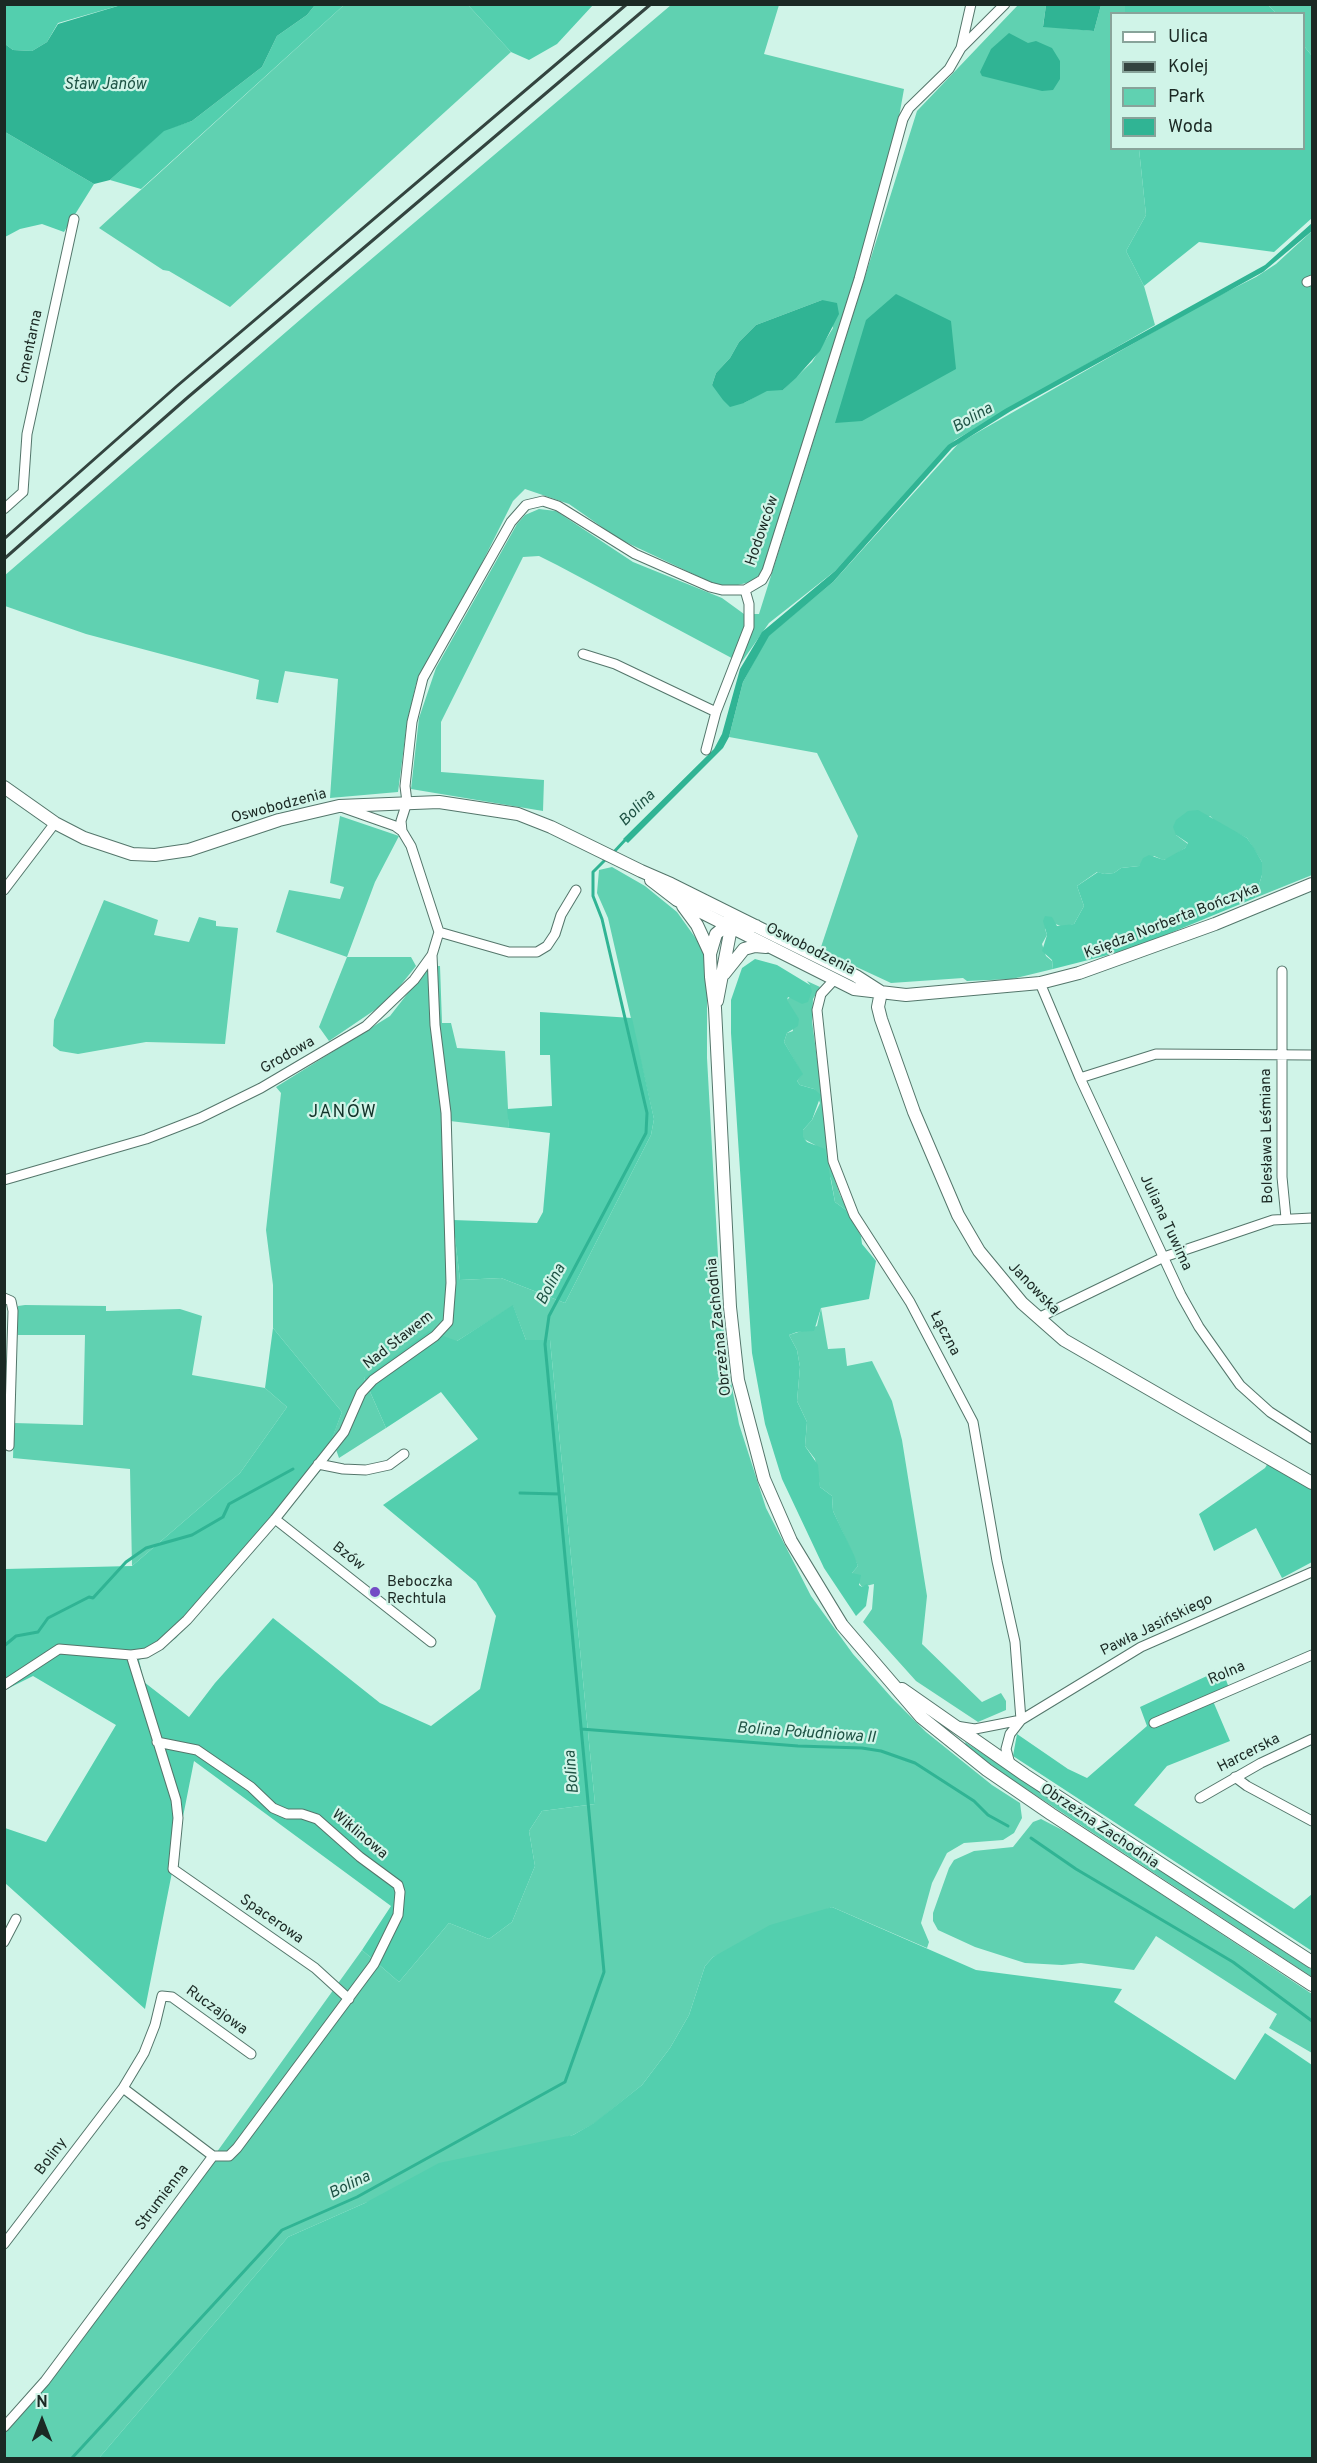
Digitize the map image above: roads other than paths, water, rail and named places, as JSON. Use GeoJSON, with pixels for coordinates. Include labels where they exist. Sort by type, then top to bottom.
{"type":"FeatureCollection","features":[{"type":"Feature","properties":{"kind":"street","name":"Hodowców"},"geometry":{"type":"LineString","coordinates":[[961,48],[971,4]]}},
{"type":"Feature","properties":{"kind":"street","name":"Hodowców"},"geometry":{"type":"LineString","coordinates":[[745,590],[754,586],[767,571],[859,279],[903,118],[909,108],[949,69],[961,48],[1005,4]]}},
{"type":"Feature","properties":{"kind":"street","name":"Cmentarna"},"geometry":{"type":"LineString","coordinates":[[4,509],[23,492],[27,434],[74,219]]}},
{"type":"Feature","properties":{"kind":"street"},"geometry":{"type":"LineString","coordinates":[[401,826],[407,802],[405,786],[412,722],[423,678],[512,522],[526,505],[535,502],[551,503],[635,554],[710,587],[722,590],[745,590],[749,604],[749,627],[716,712],[706,750]]}},
{"type":"Feature","properties":{"kind":"street"},"geometry":{"type":"LineString","coordinates":[[583,654],[615,664],[716,712]]}},
{"type":"Feature","properties":{"kind":"street","name":"Oswobodzenia"},"geometry":{"type":"LineString","coordinates":[[4,787],[56,823],[84,838],[132,854],[170,854],[279,820],[339,806],[407,802],[471,805],[518,814],[756,926],[856,976],[881,993]]}},
{"type":"Feature","properties":{"kind":"street"},"geometry":{"type":"LineString","coordinates":[[387,821],[384,810],[388,802]]}},
{"type":"Feature","properties":{"kind":"street"},"geometry":{"type":"LineString","coordinates":[[388,802],[411,846],[439,933],[509,952],[537,952],[547,946],[555,934],[561,915],[576,890]]}},
{"type":"Feature","properties":{"kind":"street"},"geometry":{"type":"LineString","coordinates":[[339,806],[401,826]]}},
{"type":"Feature","properties":{"kind":"street"},"geometry":{"type":"LineString","coordinates":[[4,890],[56,823]]}},
{"type":"Feature","properties":{"kind":"street","name":"Oswobodzenia"},"geometry":{"type":"LineString","coordinates":[[640,871],[677,900],[854,989],[881,993],[916,994],[1040,983]]}},
{"type":"Feature","properties":{"kind":"street","name":"Księdza Norberta Bończyka"},"geometry":{"type":"LineString","coordinates":[[1040,983],[1110,963],[1312,884]]}},
{"type":"Feature","properties":{"kind":"street","name":"Oswobodzenia"},"geometry":{"type":"LineString","coordinates":[[677,900],[697,925],[710,954]]}},
{"type":"Feature","properties":{"kind":"street"},"geometry":{"type":"LineString","coordinates":[[710,954],[714,938],[722,929],[729,926],[728,919],[719,908]]}},
{"type":"Feature","properties":{"kind":"street","name":"Oswobodzenia"},"geometry":{"type":"LineString","coordinates":[[729,926],[738,924],[756,926]]}},
{"type":"Feature","properties":{"kind":"street","name":"Obrzeżna Zachodnia"},"geometry":{"type":"LineString","coordinates":[[716,1008],[730,933],[729,926]]}},
{"type":"Feature","properties":{"kind":"street","name":"Grodowa"},"geometry":{"type":"LineString","coordinates":[[4,1180],[146,1139],[200,1118],[261,1088],[366,1026],[399,996],[432,955],[439,933]]}},
{"type":"Feature","properties":{"kind":"street","name":"Obrzeżna Zachodnia"},"geometry":{"type":"LineString","coordinates":[[723,976],[744,950],[755,946],[770,947]]}},
{"type":"Feature","properties":{"kind":"street","name":"Obrzeżna Zachodnia"},"geometry":{"type":"LineString","coordinates":[[710,954],[716,1008],[730,1307],[738,1380],[764,1479],[791,1541],[842,1625],[921,1717],[987,1770],[1312,1985]]}},
{"type":"Feature","properties":{"kind":"street","name":"Nad Stawem"},"geometry":{"type":"LineString","coordinates":[[4,1685],[59,1649],[131,1655],[146,1653],[167,1639],[187,1620],[275,1519],[344,1432],[361,1393],[373,1380],[435,1336],[448,1322],[451,1283],[446,1113],[435,1025],[432,955]]}},
{"type":"Feature","properties":{"kind":"street","name":"Bolesława Leśmiana"},"geometry":{"type":"LineString","coordinates":[[1282,971],[1282,1177],[1286,1218]]}},
{"type":"Feature","properties":{"kind":"street","name":"Łączna"},"geometry":{"type":"LineString","coordinates":[[834,980],[821,994],[817,1010],[831,1147],[838,1178],[854,1215],[910,1302],[973,1422],[997,1561],[1015,1642],[1021,1720]]}},
{"type":"Feature","properties":{"kind":"street","name":"Juliana Tuwima"},"geometry":{"type":"LineString","coordinates":[[1040,983],[1080,1077],[1199,1327],[1240,1385],[1270,1412],[1312,1439]]}},
{"type":"Feature","properties":{"kind":"street","name":"Janowska"},"geometry":{"type":"LineString","coordinates":[[881,993],[878,1007],[881,1019],[914,1112],[958,1215],[979,1251],[1022,1303],[1064,1340],[1121,1375],[1312,1483]]}},
{"type":"Feature","properties":{"kind":"street","name":"Bolesława Leśmiana"},"geometry":{"type":"LineString","coordinates":[[1080,1077],[1156,1054],[1312,1055]]}},
{"type":"Feature","properties":{"kind":"street"},"geometry":{"type":"LineString","coordinates":[[1038,1318],[1164,1257],[1286,1218],[1312,1218]]}},
{"type":"Feature","properties":{"kind":"street"},"geometry":{"type":"LineString","coordinates":[[4,1298],[11,1301],[13,1306],[8,1359],[9,1446]]}},
{"type":"Feature","properties":{"kind":"street"},"geometry":{"type":"LineString","coordinates":[[318,1464],[343,1469],[366,1470],[389,1465],[404,1454]]}},
{"type":"Feature","properties":{"kind":"street","name":"Bzów"},"geometry":{"type":"LineString","coordinates":[[275,1519],[431,1642]]}},
{"type":"Feature","properties":{"kind":"street","name":"Pawła Jasińskiego"},"geometry":{"type":"LineString","coordinates":[[956,1726],[975,1729],[1021,1720],[1141,1647],[1312,1572]]}},
{"type":"Feature","properties":{"kind":"street"},"geometry":{"type":"LineString","coordinates":[[131,1655],[158,1742]]}},
{"type":"Feature","properties":{"kind":"street","name":"Rolna"},"geometry":{"type":"LineString","coordinates":[[1154,1723],[1312,1655]]}},
{"type":"Feature","properties":{"kind":"street","name":"Obrzeżna Zachodnia"},"geometry":{"type":"LineString","coordinates":[[884,1676],[1010,1764],[1312,1962]]}},
{"type":"Feature","properties":{"kind":"street","name":"Pawła Jasińskiego"},"geometry":{"type":"LineString","coordinates":[[1010,1764],[1006,1749],[1010,1734],[1021,1720]]}},
{"type":"Feature","properties":{"kind":"street","name":"Harcerska"},"geometry":{"type":"LineString","coordinates":[[1200,1798],[1235,1777],[1312,1739]]}},
{"type":"Feature","properties":{"kind":"street","name":"Spacerowa"},"geometry":{"type":"LineString","coordinates":[[158,1742],[176,1800],[178,1818],[173,1869],[315,1968],[350,1999]]}},
{"type":"Feature","properties":{"kind":"street","name":"Wiklinowa"},"geometry":{"type":"LineString","coordinates":[[158,1742],[197,1749],[251,1787],[273,1808],[287,1814],[302,1814],[317,1819],[360,1857],[398,1885],[400,1892],[398,1915],[374,1964],[350,1999]]}},
{"type":"Feature","properties":{"kind":"street"},"geometry":{"type":"LineString","coordinates":[[1235,1777],[1247,1786],[1312,1821]]}},
{"type":"Feature","properties":{"kind":"street"},"geometry":{"type":"LineString","coordinates":[[4,1942],[16,1919]]}},
{"type":"Feature","properties":{"kind":"street","name":"Ruczajowa"},"geometry":{"type":"LineString","coordinates":[[162,1996],[172,1997],[251,2054]]}},
{"type":"Feature","properties":{"kind":"street","name":"Boliny"},"geometry":{"type":"LineString","coordinates":[[4,2244],[123,2088],[144,2053],[155,2025],[162,1996]]}},
{"type":"Feature","properties":{"kind":"street"},"geometry":{"type":"LineString","coordinates":[[123,2088],[213,2156],[229,2156],[350,1999]]}},
{"type":"Feature","properties":{"kind":"street","name":"Strumienna"},"geometry":{"type":"LineString","coordinates":[[4,2427],[45,2381],[213,2156]]}},
{"type":"Feature","properties":{"kind":"water"},"geometry":{"type":"Polygon","coordinates":[[[1046,4],[1101,5],[1094,31],[1043,27],[1046,4]]]}},
{"type":"Feature","properties":{"kind":"water","name":"Staw Janów"},"geometry":{"type":"Polygon","coordinates":[[[121,5],[315,5],[307,15],[277,36],[262,67],[192,121],[164,131],[110,180],[94,184],[5,132],[5,44],[13,50],[32,51],[47,42],[58,24],[121,5]]]}},
{"type":"Feature","properties":{"kind":"water"},"geometry":{"type":"Polygon","coordinates":[[[1009,33],[1028,43],[1036,41],[1052,48],[1060,61],[1060,79],[1053,90],[1042,91],[982,76],[980,72],[991,49],[1009,33]]]}},
{"type":"Feature","properties":{"kind":"water"},"geometry":{"type":"Polygon","coordinates":[[[1312,223],[1312,231],[1263,272],[1011,411],[952,448],[833,582],[769,636],[743,682],[729,737],[723,748],[628,843],[623,839],[714,749],[722,734],[740,669],[762,632],[835,571],[948,445],[1005,409],[1265,265],[1312,223]]]}},
{"type":"Feature","properties":{"kind":"water"},"geometry":{"type":"Polygon","coordinates":[[[896,294],[951,321],[956,369],[862,421],[835,423],[866,320],[896,294]]]}},
{"type":"Feature","properties":{"kind":"water"},"geometry":{"type":"Polygon","coordinates":[[[822,300],[837,303],[839,314],[820,351],[783,390],[767,391],[744,403],[730,407],[712,385],[716,373],[730,358],[739,342],[756,325],[822,300]]]}},
{"type":"Feature","properties":{"kind":"waterway","name":"Bolina"},"geometry":{"type":"LineString","coordinates":[[612,854],[626,839]]}},
{"type":"Feature","properties":{"kind":"waterway","name":"Bolina"},"geometry":{"type":"LineString","coordinates":[[72,2458],[282,2230],[357,2197],[565,2082],[604,1972],[545,1344],[549,1316],[646,1133],[647,1113],[602,919],[593,896],[593,872],[607,858]]}},
{"type":"Feature","properties":{"kind":"waterway"},"geometry":{"type":"LineString","coordinates":[[4,1646],[16,1636],[38,1632],[48,1618],[89,1597],[93,1598],[126,1562],[146,1548],[192,1535],[223,1517],[229,1504],[293,1469]]}},
{"type":"Feature","properties":{"kind":"waterway"},"geometry":{"type":"LineString","coordinates":[[520,1493],[559,1494]]}},
{"type":"Feature","properties":{"kind":"waterway","name":"Bolina Południowa II"},"geometry":{"type":"LineString","coordinates":[[581,1729],[881,1751],[915,1763],[974,1801],[988,1815],[1008,1826]]}},
{"type":"Feature","properties":{"kind":"waterway","name":"Bolina Południowa II"},"geometry":{"type":"LineString","coordinates":[[1031,1838],[1076,1869],[1233,1962],[1312,2021]]}},
{"type":"Feature","properties":{"kind":"railway"},"geometry":{"type":"LineString","coordinates":[[4,539],[177,386],[627,4]]}},
{"type":"Feature","properties":{"kind":"railway"},"geometry":{"type":"LineString","coordinates":[[4,559],[187,398],[651,4]]}},
{"type":"Feature","properties":{"kind":"place","name":"Beboczka Rechtula"},"geometry":{"type":"Point","coordinates":[375,1592]}},
{"type":"Feature","properties":{"kind":"district","name":"JANÓW"},"geometry":{"type":"Point","coordinates":[343,1113]}}]}
